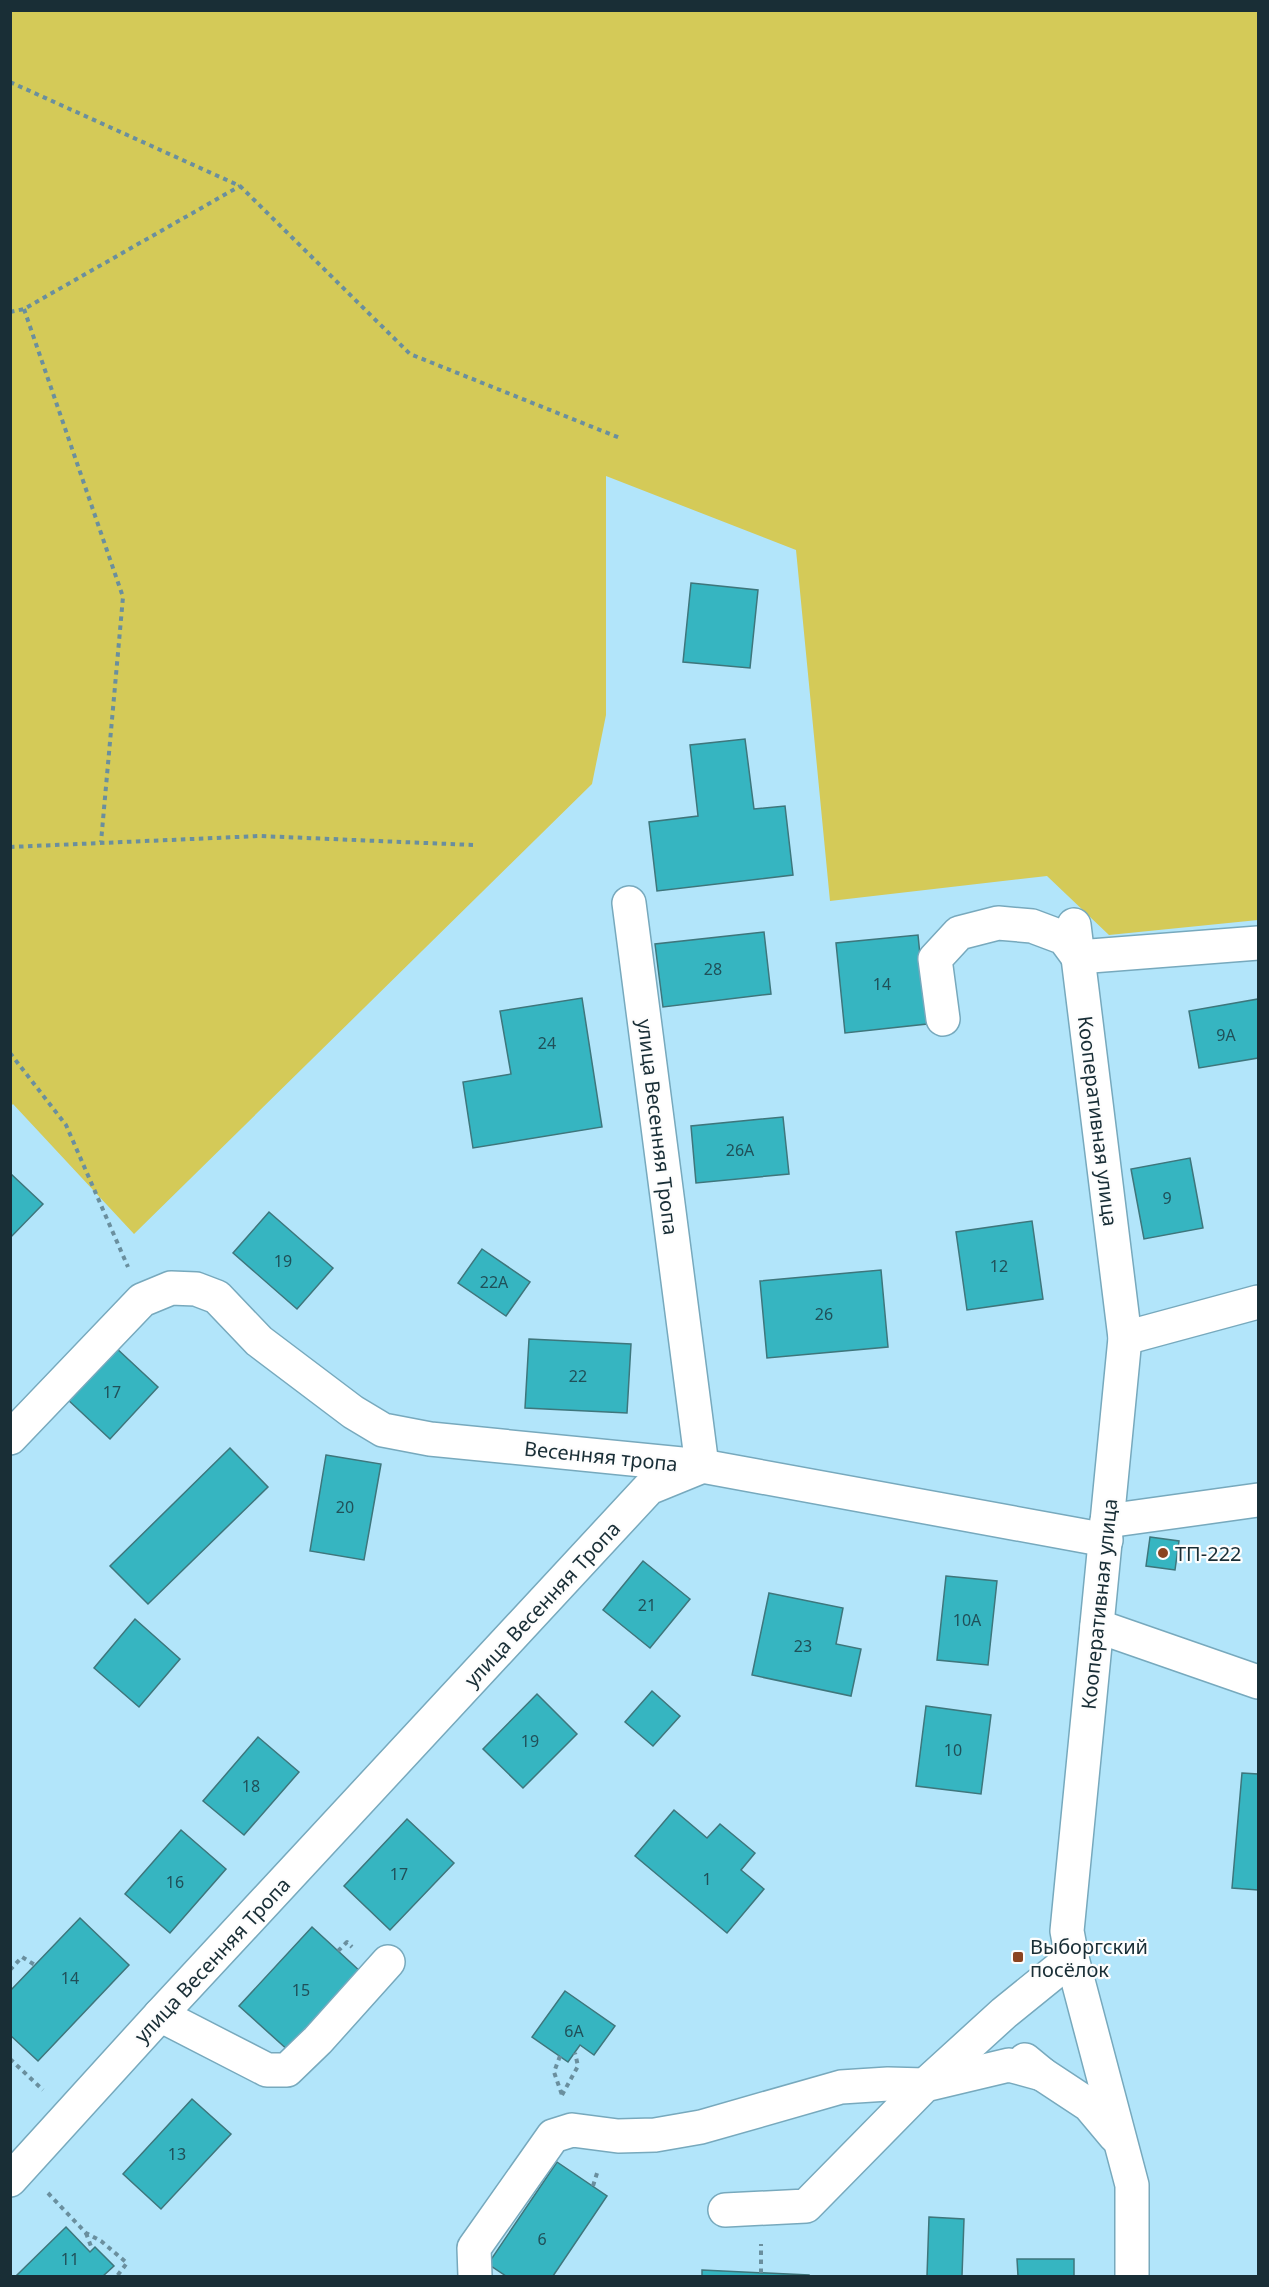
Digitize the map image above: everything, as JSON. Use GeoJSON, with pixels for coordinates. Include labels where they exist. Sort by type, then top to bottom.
{"type":"FeatureCollection","features":[{"type":"Feature","properties":{"kind":"street","name":"улица Весенняя Тропа"},"geometry":{"type":"LineString","coordinates":[[17,2173],[160,2015],[649,1488],[702,1467],[629,903]]}},
{"type":"Feature","properties":{"kind":"street"},"geometry":{"type":"LineString","coordinates":[[943,1019],[935,959],[960,933],[998,923],[1032,926],[1064,938],[1078,957],[1258,943]]}},
{"type":"Feature","properties":{"kind":"street","name":"Кооперативная улица"},"geometry":{"type":"LineString","coordinates":[[1074,925],[1125,1338],[1067,1931],[1072,1959],[1132,2185],[1132,2277]]}},
{"type":"Feature","properties":{"kind":"street","name":"Весенняя тропа"},"geometry":{"type":"LineString","coordinates":[[142,1300],[171,1288],[196,1289],[217,1297],[259,1341],[353,1412],[383,1430],[430,1439],[702,1467],[1106,1531],[1258,1500]]}},
{"type":"Feature","properties":{"kind":"street"},"geometry":{"type":"LineString","coordinates":[[10,1438],[142,1300]]}},
{"type":"Feature","properties":{"kind":"street"},"geometry":{"type":"LineString","coordinates":[[1125,1338],[1258,1302]]}},
{"type":"Feature","properties":{"kind":"street"},"geometry":{"type":"LineString","coordinates":[[1097,1626],[1258,1682]]}},
{"type":"Feature","properties":{"kind":"street"},"geometry":{"type":"LineString","coordinates":[[725,2210],[806,2206],[925,2085],[1004,2013],[1072,1959]]}},
{"type":"Feature","properties":{"kind":"street"},"geometry":{"type":"LineString","coordinates":[[160,2015],[267,2070],[287,2070],[318,2040],[388,1962]]}},
{"type":"Feature","properties":{"kind":"street"},"geometry":{"type":"LineString","coordinates":[[1034,1989],[1070,1997],[1089,2023]]}},
{"type":"Feature","properties":{"kind":"street"},"geometry":{"type":"LineString","coordinates":[[1004,2013],[1008,2045],[1042,2074],[1089,2105],[1122,2145]]}},
{"type":"Feature","properties":{"kind":"street"},"geometry":{"type":"LineString","coordinates":[[475,2277],[474,2248],[553,2136],[572,2130],[618,2136],[655,2135],[701,2127],[841,2087],[888,2084],[925,2085],[1009,2065],[1042,2074]]}},
{"type":"Feature","properties":{"kind":"path"},"geometry":{"type":"LineString","coordinates":[[10,82],[240,186],[410,354],[620,438]]}},
{"type":"Feature","properties":{"kind":"path"},"geometry":{"type":"LineString","coordinates":[[10,312],[24,309],[240,186]]}},
{"type":"Feature","properties":{"kind":"path"},"geometry":{"type":"LineString","coordinates":[[24,309],[123,597],[101,842]]}},
{"type":"Feature","properties":{"kind":"path"},"geometry":{"type":"LineString","coordinates":[[10,848],[260,836],[473,844]]}},
{"type":"Feature","properties":{"kind":"path"},"geometry":{"type":"LineString","coordinates":[[10,1053],[66,1125],[142,1300]]}},
{"type":"Feature","properties":{"kind":"path"},"geometry":{"type":"LineString","coordinates":[[10,1970],[22,1957],[35,1965]]}},
{"type":"Feature","properties":{"kind":"path"},"geometry":{"type":"LineString","coordinates":[[562,2096],[578,2066],[575,2053]]}},
{"type":"Feature","properties":{"kind":"path"},"geometry":{"type":"LineString","coordinates":[[10,2059],[69,2115]]}},
{"type":"Feature","properties":{"kind":"path"},"geometry":{"type":"LineString","coordinates":[[17,2173],[86,2233],[101,2241],[127,2264],[117,2277]]}},
{"type":"Feature","properties":{"kind":"path"},"geometry":{"type":"LineString","coordinates":[[86,2233],[92,2249]]}},
{"type":"Feature","properties":{"kind":"shaded area"},"geometry":{"type":"Polygon","coordinates":[[[11,10],[1258,11],[1258,920],[1109,935],[1047,876],[830,901],[796,550],[606,476],[606,715],[592,784],[134,1234],[13,1104],[11,1106],[11,10]]]}},
{"type":"Feature","properties":{"kind":"building"},"geometry":{"type":"Polygon","coordinates":[[[691,583],[758,590],[750,668],[683,662],[691,583]]]}},
{"type":"Feature","properties":{"kind":"building"},"geometry":{"type":"Polygon","coordinates":[[[745,739],[754,809],[785,806],[793,875],[657,891],[649,822],[698,816],[690,745],[745,739]]]}},
{"type":"Feature","properties":{"kind":"building"},"geometry":{"type":"Polygon","coordinates":[[[764,932],[771,994],[663,1007],[655,944],[764,932]]]}},
{"type":"Feature","properties":{"kind":"building"},"geometry":{"type":"Polygon","coordinates":[[[918,935],[927,1024],[845,1033],[836,943],[918,935]]]}},
{"type":"Feature","properties":{"kind":"building"},"geometry":{"type":"Polygon","coordinates":[[[582,998],[602,1127],[473,1148],[463,1082],[511,1074],[500,1011],[582,998]]]}},
{"type":"Feature","properties":{"kind":"building"},"geometry":{"type":"Polygon","coordinates":[[[1258,999],[1258,1058],[1199,1068],[1189,1011],[1258,999]]]}},
{"type":"Feature","properties":{"kind":"building"},"geometry":{"type":"Polygon","coordinates":[[[783,1117],[789,1174],[696,1183],[691,1126],[783,1117]]]}},
{"type":"Feature","properties":{"kind":"building"},"geometry":{"type":"Polygon","coordinates":[[[1190,1158],[1203,1228],[1144,1239],[1131,1169],[1190,1158]]]}},
{"type":"Feature","properties":{"kind":"building"},"geometry":{"type":"Polygon","coordinates":[[[10,1173],[43,1204],[10,1238],[10,1173]]]}},
{"type":"Feature","properties":{"kind":"building"},"geometry":{"type":"Polygon","coordinates":[[[269,1212],[333,1268],[297,1309],[233,1253],[269,1212]]]}},
{"type":"Feature","properties":{"kind":"building"},"geometry":{"type":"Polygon","coordinates":[[[1032,1221],[1043,1299],[967,1310],[956,1232],[1032,1221]]]}},
{"type":"Feature","properties":{"kind":"building"},"geometry":{"type":"Polygon","coordinates":[[[482,1249],[530,1282],[506,1316],[458,1283],[482,1249]]]}},
{"type":"Feature","properties":{"kind":"building"},"geometry":{"type":"Polygon","coordinates":[[[881,1270],[888,1347],[767,1358],[760,1281],[881,1270]]]}},
{"type":"Feature","properties":{"kind":"building"},"geometry":{"type":"Polygon","coordinates":[[[529,1339],[631,1344],[627,1413],[525,1408],[529,1339]]]}},
{"type":"Feature","properties":{"kind":"building"},"geometry":{"type":"Polygon","coordinates":[[[114,1346],[158,1387],[110,1439],[66,1398],[114,1346]]]}},
{"type":"Feature","properties":{"kind":"building"},"geometry":{"type":"Polygon","coordinates":[[[230,1448],[268,1487],[148,1604],[110,1566],[230,1448]]]}},
{"type":"Feature","properties":{"kind":"building"},"geometry":{"type":"Polygon","coordinates":[[[326,1455],[381,1464],[364,1560],[310,1551],[326,1455]]]}},
{"type":"Feature","properties":{"kind":"building","name":"ТП-222"},"geometry":{"type":"Polygon","coordinates":[[[1150,1537],[1179,1541],[1175,1570],[1146,1566],[1150,1537]]]}},
{"type":"Feature","properties":{"kind":"building"},"geometry":{"type":"Polygon","coordinates":[[[643,1561],[690,1599],[650,1648],[603,1610],[643,1561]]]}},
{"type":"Feature","properties":{"kind":"building"},"geometry":{"type":"Polygon","coordinates":[[[946,1576],[997,1581],[988,1665],[937,1660],[946,1576]]]}},
{"type":"Feature","properties":{"kind":"building"},"geometry":{"type":"Polygon","coordinates":[[[769,1593],[843,1608],[836,1644],[861,1649],[851,1696],[752,1675],[769,1593]]]}},
{"type":"Feature","properties":{"kind":"building"},"geometry":{"type":"Polygon","coordinates":[[[135,1619],[180,1659],[139,1707],[94,1668],[135,1619]]]}},
{"type":"Feature","properties":{"kind":"building"},"geometry":{"type":"Polygon","coordinates":[[[652,1691],[680,1716],[653,1746],[625,1722],[652,1691]]]}},
{"type":"Feature","properties":{"kind":"building"},"geometry":{"type":"Polygon","coordinates":[[[537,1694],[577,1734],[523,1788],[483,1749],[537,1694]]]}},
{"type":"Feature","properties":{"kind":"building"},"geometry":{"type":"Polygon","coordinates":[[[926,1706],[991,1715],[981,1794],[916,1786],[926,1706]]]}},
{"type":"Feature","properties":{"kind":"building"},"geometry":{"type":"Polygon","coordinates":[[[258,1737],[299,1772],[244,1835],[203,1801],[258,1737]]]}},
{"type":"Feature","properties":{"kind":"building"},"geometry":{"type":"Polygon","coordinates":[[[1242,1773],[1258,1774],[1258,1890],[1232,1888],[1242,1773]]]}},
{"type":"Feature","properties":{"kind":"building"},"geometry":{"type":"Polygon","coordinates":[[[674,1810],[707,1838],[720,1824],[755,1853],[741,1870],[764,1889],[727,1933],[635,1856],[674,1810]]]}},
{"type":"Feature","properties":{"kind":"building"},"geometry":{"type":"Polygon","coordinates":[[[407,1819],[454,1863],[390,1930],[344,1886],[407,1819]]]}},
{"type":"Feature","properties":{"kind":"building"},"geometry":{"type":"Polygon","coordinates":[[[181,1830],[226,1869],[170,1933],[125,1894],[181,1830]]]}},
{"type":"Feature","properties":{"kind":"building"},"geometry":{"type":"Polygon","coordinates":[[[80,1918],[129,1965],[38,2061],[10,2035],[10,1991],[80,1918]]]}},
{"type":"Feature","properties":{"kind":"building"},"geometry":{"type":"Polygon","coordinates":[[[312,1927],[362,1973],[290,2052],[239,2006],[312,1927]]]}},
{"type":"Feature","properties":{"kind":"building"},"geometry":{"type":"Polygon","coordinates":[[[565,1991],[615,2026],[594,2055],[580,2045],[568,2062],[532,2037],[565,1991]]]}},
{"type":"Feature","properties":{"kind":"building"},"geometry":{"type":"Polygon","coordinates":[[[192,2099],[231,2134],[161,2209],[123,2174],[192,2099]]]}},
{"type":"Feature","properties":{"kind":"building"},"geometry":{"type":"Polygon","coordinates":[[[557,2162],[607,2196],[553,2276],[506,2276],[488,2264],[557,2162]]]}},
{"type":"Feature","properties":{"kind":"building"},"geometry":{"type":"Polygon","coordinates":[[[929,2217],[964,2219],[962,2276],[927,2276],[929,2217]]]}},
{"type":"Feature","properties":{"kind":"building"},"geometry":{"type":"Polygon","coordinates":[[[66,2227],[90,2252],[95,2247],[114,2266],[103,2276],[16,2276],[66,2227]]]}},
{"type":"Feature","properties":{"kind":"building"},"geometry":{"type":"Polygon","coordinates":[[[1017,2259],[1074,2259],[1074,2276],[1018,2276],[1017,2259]]]}},
{"type":"Feature","properties":{"kind":"building"},"geometry":{"type":"Polygon","coordinates":[[[702,2270],[809,2275],[809,2276],[702,2276],[702,2270]]]}},
{"type":"Feature","properties":{"kind":"place","name":"ТП-222"},"geometry":{"type":"Point","coordinates":[1163,1553]}},
{"type":"Feature","properties":{"kind":"place","name":"Выборгский посёлок"},"geometry":{"type":"Point","coordinates":[1018,1957]}}]}
